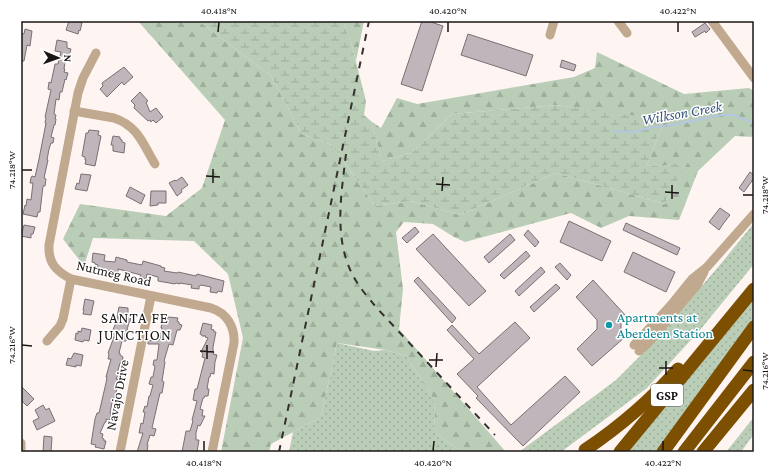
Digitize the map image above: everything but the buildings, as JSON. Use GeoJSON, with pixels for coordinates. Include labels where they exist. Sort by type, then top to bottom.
{"type":"FeatureCollection","features":[{"type":"Feature","properties":{"kind":"highway","name":"GSP"},"geometry":{"type":"LineString","coordinates":[[620,452],[754,289]]}},
{"type":"Feature","properties":{"kind":"highway","name":"GSP"},"geometry":{"type":"LineString","coordinates":[[663,452],[754,327]]}},
{"type":"Feature","properties":{"kind":"highway"},"geometry":{"type":"LineString","coordinates":[[585,450],[608,434],[663,385],[683,363],[714,338]]}},
{"type":"Feature","properties":{"kind":"highway"},"geometry":{"type":"LineString","coordinates":[[684,452],[754,362]]}},
{"type":"Feature","properties":{"kind":"highway"},"geometry":{"type":"LineString","coordinates":[[704,452],[754,390]]}},
{"type":"Feature","properties":{"kind":"street"},"geometry":{"type":"LineString","coordinates":[[550,35],[554,21]]}},
{"type":"Feature","properties":{"kind":"street"},"geometry":{"type":"LineString","coordinates":[[618,21],[627,33]]}},
{"type":"Feature","properties":{"kind":"street"},"geometry":{"type":"LineString","coordinates":[[712,21],[754,78]]}},
{"type":"Feature","properties":{"kind":"street","name":"Nutmeg Road"},"geometry":{"type":"LineString","coordinates":[[96,53],[83,78],[74,111],[49,245],[52,263],[56,270],[71,279],[215,309],[227,318],[234,331],[234,343],[212,452]]}},
{"type":"Feature","properties":{"kind":"street"},"geometry":{"type":"LineString","coordinates":[[74,111],[114,118],[128,125],[136,133],[155,164]]}},
{"type":"Feature","properties":{"kind":"street"},"geometry":{"type":"LineString","coordinates":[[637,348],[647,344],[671,310],[697,285],[707,267],[754,214]]}},
{"type":"Feature","properties":{"kind":"street"},"geometry":{"type":"LineString","coordinates":[[47,342],[60,326],[63,319],[71,279]]}},
{"type":"Feature","properties":{"kind":"street","name":"Navajo Drive"},"geometry":{"type":"LineString","coordinates":[[120,452],[151,296]]}},
{"type":"Feature","properties":{"kind":"street"},"geometry":{"type":"LineString","coordinates":[[21,443],[21,450]]}},
{"type":"Feature","properties":{"kind":"green space"},"geometry":{"type":"Polygon","coordinates":[[[138,21],[199,21],[271,76],[302,134],[332,145],[375,206],[411,201],[460,215],[556,173],[665,204],[688,161],[663,166],[647,165],[662,125],[646,118],[557,105],[452,114],[413,152],[382,161],[371,121],[381,128],[397,98],[417,104],[574,77],[595,68],[597,52],[684,94],[749,88],[754,91],[754,137],[735,136],[698,171],[679,220],[629,216],[601,228],[571,213],[465,242],[433,224],[404,222],[396,232],[403,289],[399,329],[506,452],[462,452],[435,433],[434,399],[406,356],[386,350],[337,343],[321,417],[271,444],[269,452],[221,452],[243,338],[228,274],[194,241],[93,238],[84,266],[63,239],[80,204],[166,216],[202,188],[225,120],[138,21]]]}},
{"type":"Feature","properties":{"kind":"green space"},"geometry":{"type":"Polygon","coordinates":[[[199,21],[343,21],[352,46],[366,101],[364,115],[371,121],[382,161],[413,152],[452,114],[557,105],[646,117],[662,125],[647,165],[663,166],[689,160],[665,204],[556,173],[460,215],[411,201],[375,206],[332,145],[302,134],[271,76],[199,21]]]}},
{"type":"Feature","properties":{"kind":"green space"},"geometry":{"type":"Polygon","coordinates":[[[343,21],[364,21],[356,61],[352,46],[343,21]]]}},
{"type":"Feature","properties":{"kind":"green space"},"geometry":{"type":"Polygon","coordinates":[[[754,223],[754,264],[700,330],[647,388],[561,452],[519,452],[616,380],[650,346],[754,223]]]}},
{"type":"Feature","properties":{"kind":"green space"},"geometry":{"type":"Polygon","coordinates":[[[754,296],[754,320],[656,452],[628,452],[754,296]]]}},
{"type":"Feature","properties":{"kind":"green space"},"geometry":{"type":"Polygon","coordinates":[[[337,343],[374,351],[386,350],[406,356],[434,399],[435,433],[462,452],[289,452],[293,432],[321,417],[337,343]]]}},
{"type":"Feature","properties":{"kind":"green space"},"geometry":{"type":"Polygon","coordinates":[[[754,417],[754,434],[741,452],[726,452],[754,417]]]}},
{"type":"Feature","properties":{"kind":"waterway","name":"Wilkson Creek"},"geometry":{"type":"LineString","coordinates":[[613,131],[633,132],[722,115],[734,115],[748,121],[754,121]]}},
{"type":"Feature","properties":{"kind":"railway"},"geometry":{"type":"LineString","coordinates":[[279,452],[369,21]]}},
{"type":"Feature","properties":{"kind":"railway"},"geometry":{"type":"LineString","coordinates":[[346,154],[340,220],[344,253],[350,269],[360,287],[375,306],[495,435]]}},
{"type":"Feature","properties":{"kind":"place","name":"Apartments at Aberdeen Station"},"geometry":{"type":"Point","coordinates":[609,325]}},
{"type":"Feature","properties":{"kind":"district","name":"SANTA FE JUNCTION"},"geometry":{"type":"Point","coordinates":[135,326]}}]}
